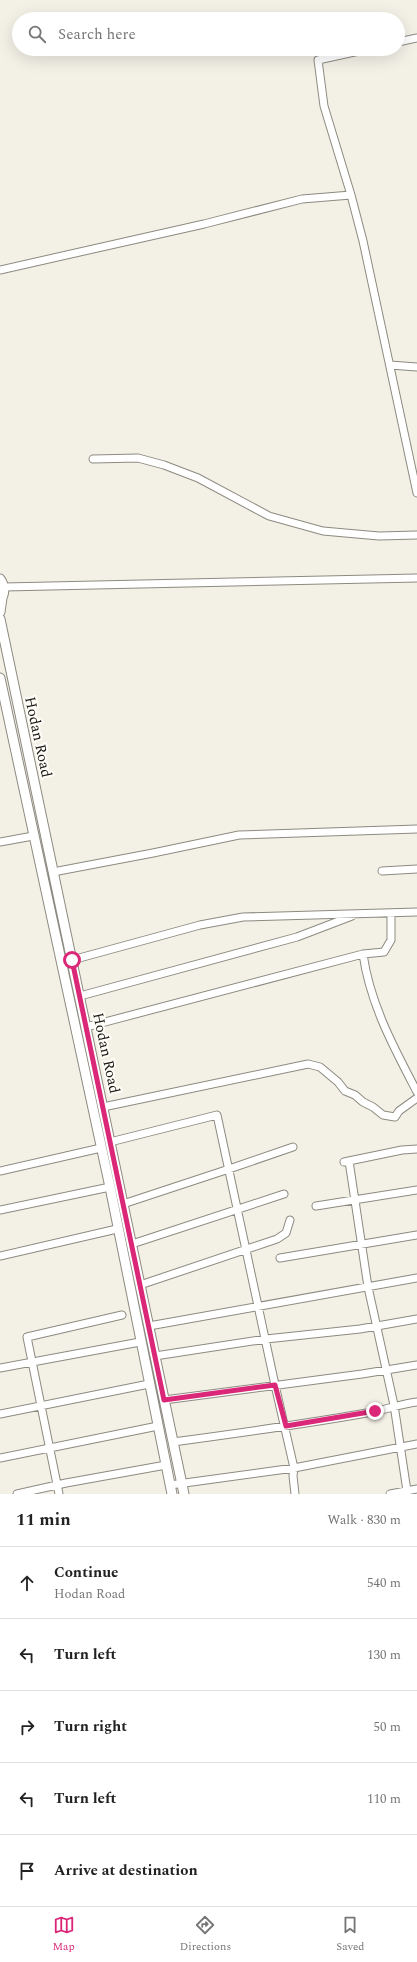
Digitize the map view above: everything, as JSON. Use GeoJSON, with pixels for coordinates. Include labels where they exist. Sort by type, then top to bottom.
{"type":"FeatureCollection","features":[{"type":"Feature","properties":{"kind":"main road"},"geometry":{"type":"LineString","coordinates":[[0,612],[2,583]]}},
{"type":"Feature","properties":{"kind":"main road","name":"Hodan Road"},"geometry":{"type":"LineString","coordinates":[[0,619],[184,1494]]}},
{"type":"Feature","properties":{"kind":"main road","name":"Hodan Road"},"geometry":{"type":"LineString","coordinates":[[0,678],[110,1187],[117,1229],[171,1490]]}},
{"type":"Feature","properties":{"kind":"street"},"geometry":{"type":"LineString","coordinates":[[405,41],[417,38]]}},
{"type":"Feature","properties":{"kind":"street"},"geometry":{"type":"LineString","coordinates":[[336,56],[318,60],[324,106],[351,195],[390,365],[417,493]]}},
{"type":"Feature","properties":{"kind":"street"},"geometry":{"type":"LineString","coordinates":[[0,270],[204,224],[302,199],[351,195]]}},
{"type":"Feature","properties":{"kind":"street"},"geometry":{"type":"LineString","coordinates":[[390,365],[417,367]]}},
{"type":"Feature","properties":{"kind":"street"},"geometry":{"type":"LineString","coordinates":[[93,459],[138,458],[164,465],[198,478],[268,516],[323,530],[379,536],[417,535]]}},
{"type":"Feature","properties":{"kind":"street"},"geometry":{"type":"LineString","coordinates":[[2,583],[417,578]]}},
{"type":"Feature","properties":{"kind":"street"},"geometry":{"type":"LineString","coordinates":[[53,872],[239,835],[417,829]]}},
{"type":"Feature","properties":{"kind":"street"},"geometry":{"type":"LineString","coordinates":[[0,842],[33,836]]}},
{"type":"Feature","properties":{"kind":"street"},"geometry":{"type":"LineString","coordinates":[[382,871],[417,869]]}},
{"type":"Feature","properties":{"kind":"street"},"geometry":{"type":"LineString","coordinates":[[72,960],[200,925],[243,917],[417,912]]}},
{"type":"Feature","properties":{"kind":"street"},"geometry":{"type":"LineString","coordinates":[[86,1027],[363,954],[384,952],[391,940],[391,913]]}},
{"type":"Feature","properties":{"kind":"street"},"geometry":{"type":"LineString","coordinates":[[80,996],[297,937],[356,914]]}},
{"type":"Feature","properties":{"kind":"street"},"geometry":{"type":"LineString","coordinates":[[363,954],[366,978],[384,1027],[417,1092]]}},
{"type":"Feature","properties":{"kind":"street"},"geometry":{"type":"LineString","coordinates":[[103,1107],[308,1064],[320,1067],[338,1082],[345,1091],[355,1095],[362,1102],[373,1107],[383,1115],[396,1117],[399,1111],[417,1098]]}},
{"type":"Feature","properties":{"kind":"street"},"geometry":{"type":"LineString","coordinates":[[110,1142],[217,1115],[275,1385],[286,1426],[294,1468],[292,1476],[295,1494]]}},
{"type":"Feature","properties":{"kind":"street"},"geometry":{"type":"LineString","coordinates":[[123,1204],[293,1147]]}},
{"type":"Feature","properties":{"kind":"street"},"geometry":{"type":"LineString","coordinates":[[0,1171],[101,1148]]}},
{"type":"Feature","properties":{"kind":"street"},"geometry":{"type":"LineString","coordinates":[[407,1491],[394,1406],[368,1287],[361,1245],[356,1199],[346,1162],[402,1150],[417,1149]]}},
{"type":"Feature","properties":{"kind":"street"},"geometry":{"type":"LineString","coordinates":[[0,1210],[110,1187]]}},
{"type":"Feature","properties":{"kind":"street"},"geometry":{"type":"LineString","coordinates":[[316,1206],[417,1190]]}},
{"type":"Feature","properties":{"kind":"street"},"geometry":{"type":"LineString","coordinates":[[132,1244],[284,1194]]}},
{"type":"Feature","properties":{"kind":"street"},"geometry":{"type":"LineString","coordinates":[[140,1285],[276,1239],[286,1233],[290,1220]]}},
{"type":"Feature","properties":{"kind":"street"},"geometry":{"type":"LineString","coordinates":[[0,1256],[117,1229]]}},
{"type":"Feature","properties":{"kind":"street"},"geometry":{"type":"LineString","coordinates":[[280,1258],[417,1235]]}},
{"type":"Feature","properties":{"kind":"street"},"geometry":{"type":"LineString","coordinates":[[149,1326],[259,1305],[417,1278]]}},
{"type":"Feature","properties":{"kind":"street"},"geometry":{"type":"LineString","coordinates":[[59,1494],[42,1405],[27,1338],[122,1315]]}},
{"type":"Feature","properties":{"kind":"street"},"geometry":{"type":"LineString","coordinates":[[155,1356],[266,1339],[376,1327],[417,1319]]}},
{"type":"Feature","properties":{"kind":"street"},"geometry":{"type":"LineString","coordinates":[[0,1368],[140,1342]]}},
{"type":"Feature","properties":{"kind":"street"},"geometry":{"type":"LineString","coordinates":[[164,1400],[362,1374],[417,1365]]}},
{"type":"Feature","properties":{"kind":"street"},"geometry":{"type":"LineString","coordinates":[[0,1414],[149,1384]]}},
{"type":"Feature","properties":{"kind":"street"},"geometry":{"type":"LineString","coordinates":[[173,1442],[286,1426],[375,1411],[417,1402]]}},
{"type":"Feature","properties":{"kind":"street"},"geometry":{"type":"LineString","coordinates":[[0,1458],[158,1426]]}},
{"type":"Feature","properties":{"kind":"street"},"geometry":{"type":"LineString","coordinates":[[171,1490],[181,1482],[294,1468],[417,1444]]}},
{"type":"Feature","properties":{"kind":"street"},"geometry":{"type":"LineString","coordinates":[[17,1494],[166,1465]]}},
{"type":"Feature","properties":{"kind":"street"},"geometry":{"type":"LineString","coordinates":[[390,1494],[417,1489]]}},
{"type":"Feature","properties":{"kind":"route"},"geometry":{"type":"LineString","coordinates":[[72,960],[164,1400],[275,1385],[286,1426],[375,1411]]}}]}
